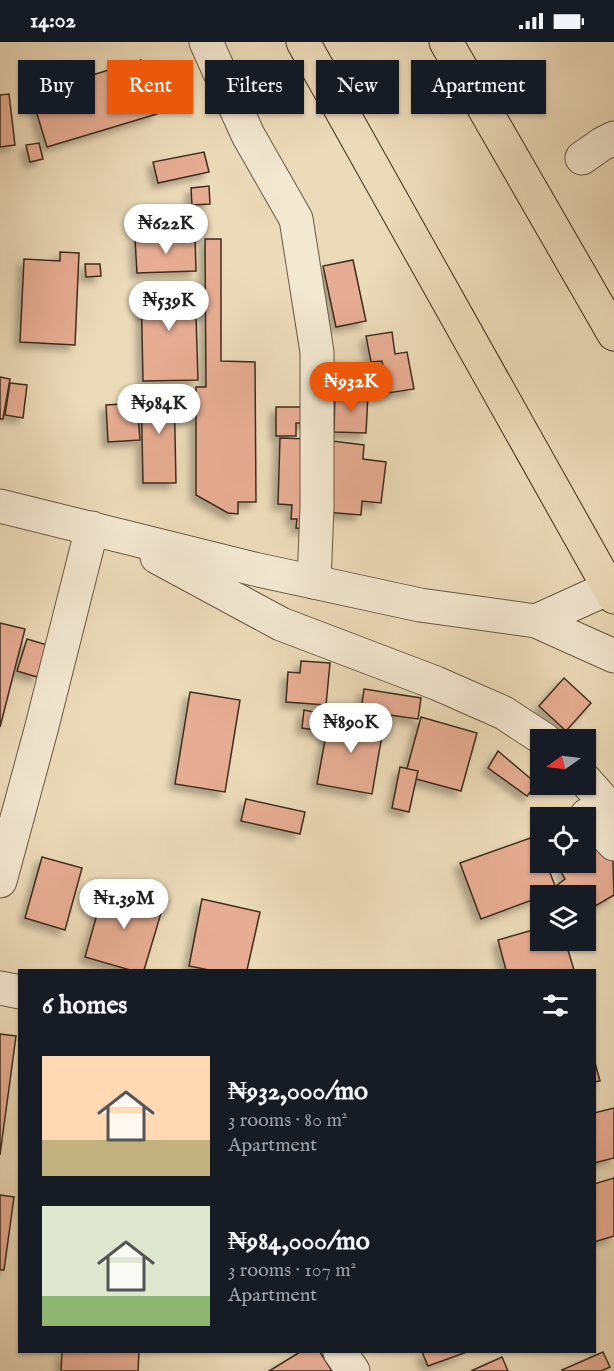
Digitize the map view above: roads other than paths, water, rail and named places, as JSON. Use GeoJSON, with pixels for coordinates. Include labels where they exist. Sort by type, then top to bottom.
{"type":"FeatureCollection","features":[{"type":"Feature","properties":{"kind":"highway"},"geometry":{"type":"LineString","coordinates":[[303,42],[611,592]]}},
{"type":"Feature","properties":{"kind":"highway"},"geometry":{"type":"LineString","coordinates":[[446,42],[614,334]]}},
{"type":"Feature","properties":{"kind":"street"},"geometry":{"type":"LineString","coordinates":[[206,42],[248,135],[296,219],[317,352],[317,507],[314,582]]}},
{"type":"Feature","properties":{"kind":"street"},"geometry":{"type":"LineString","coordinates":[[582,158],[614,138]]}},
{"type":"Feature","properties":{"kind":"street"},"geometry":{"type":"LineString","coordinates":[[0,506],[314,582],[420,605],[536,621],[614,656]]}},
{"type":"Feature","properties":{"kind":"street"},"geometry":{"type":"LineString","coordinates":[[105,532],[281,624],[445,687],[504,713],[530,730]]}},
{"type":"Feature","properties":{"kind":"street"},"geometry":{"type":"LineString","coordinates":[[0,880],[41,730],[105,532]]}},
{"type":"Feature","properties":{"kind":"street"},"geometry":{"type":"LineString","coordinates":[[536,621],[611,592]]}},
{"type":"Feature","properties":{"kind":"street"},"geometry":{"type":"LineString","coordinates":[[596,792],[611,809],[600,815],[614,844]]}},
{"type":"Feature","properties":{"kind":"street"},"geometry":{"type":"LineString","coordinates":[[0,988],[18,992]]}},
{"type":"Feature","properties":{"kind":"street"},"geometry":{"type":"LineString","coordinates":[[341,1353],[353,1371]]}}]}
